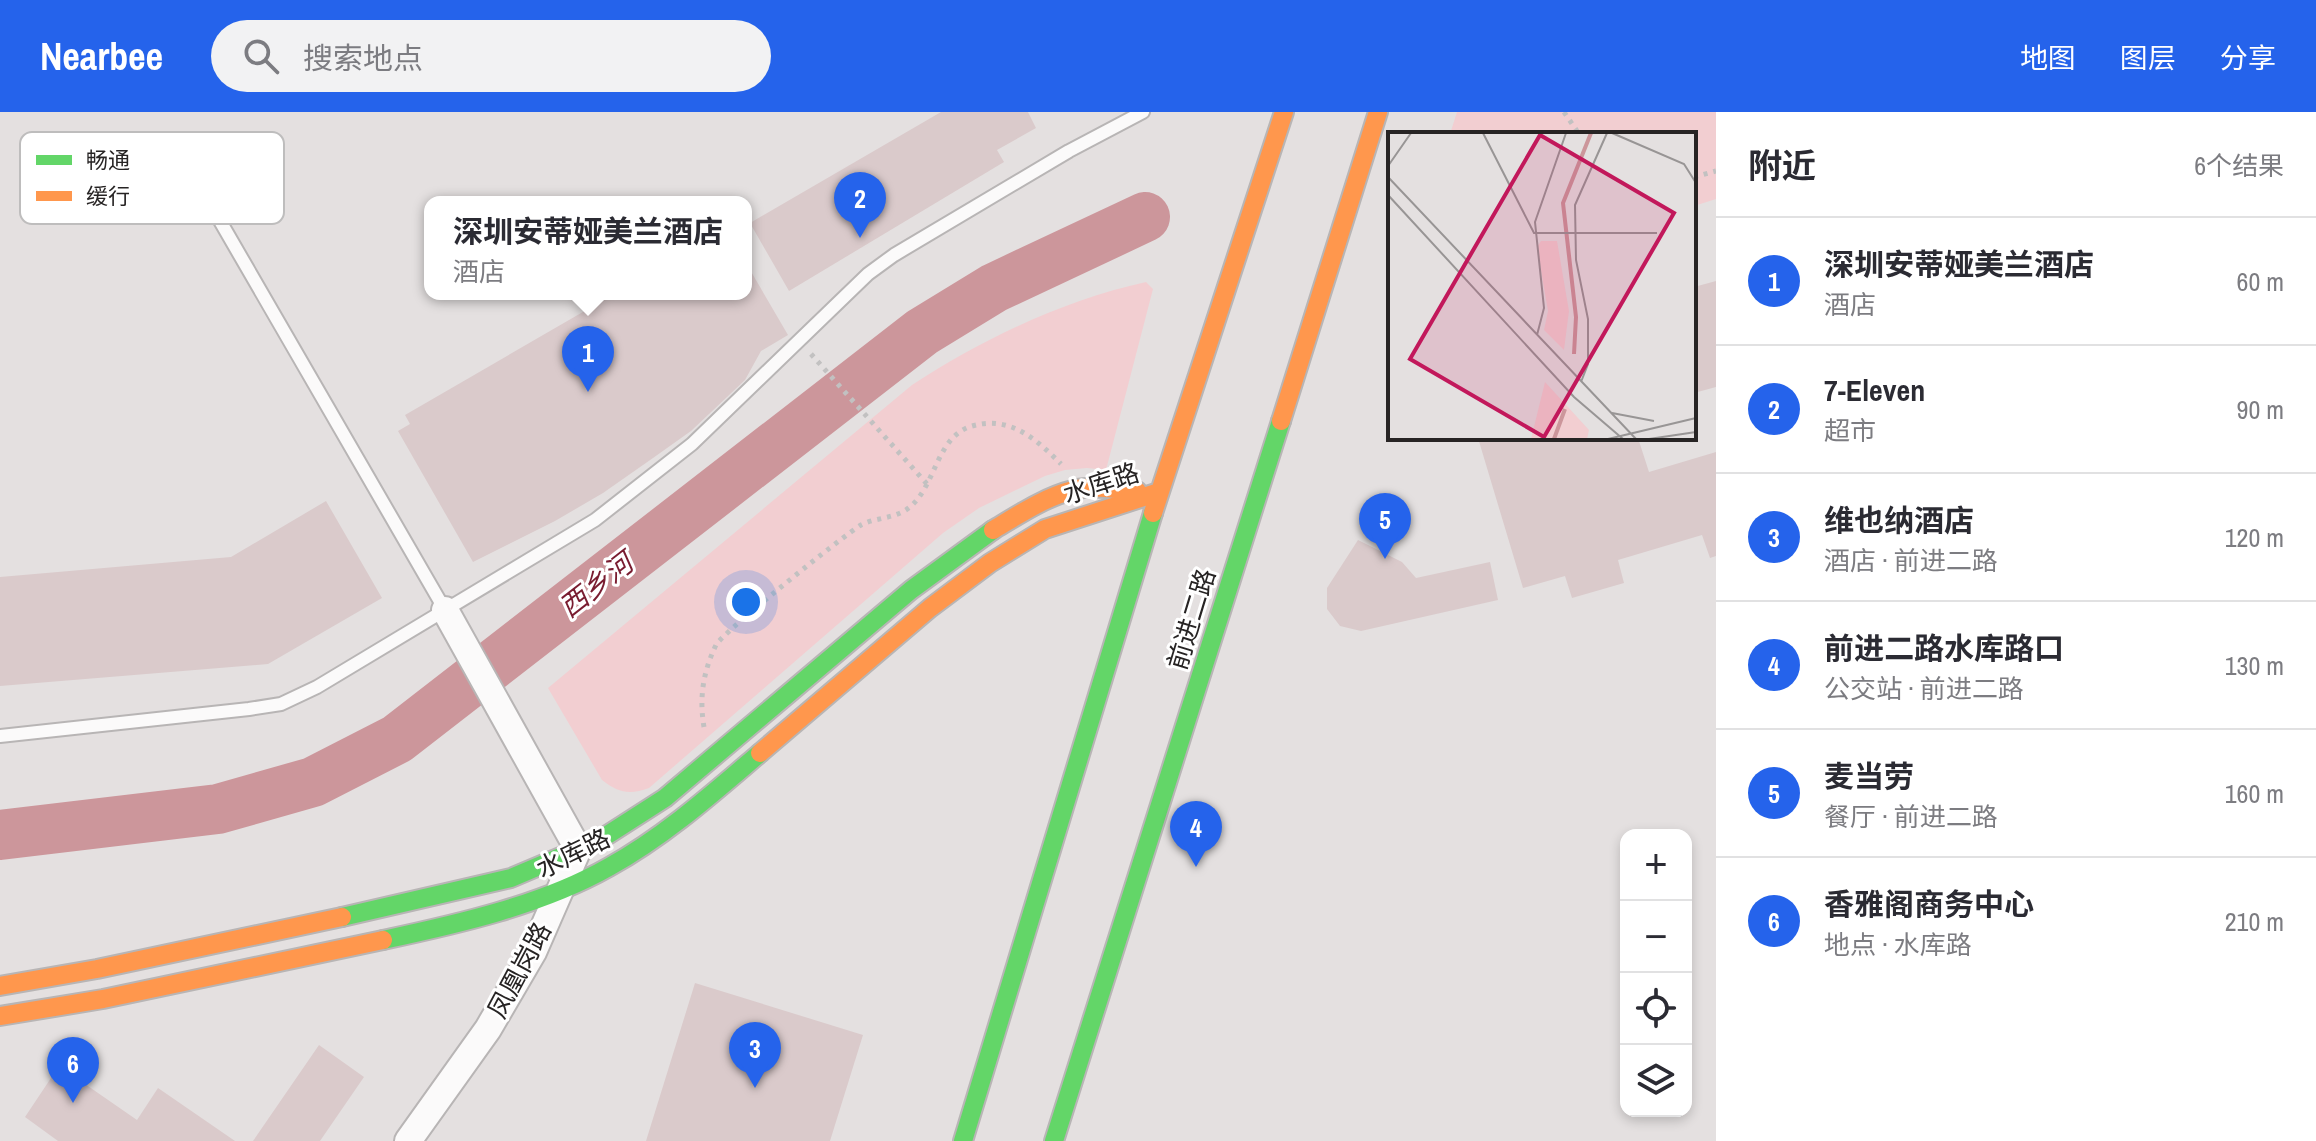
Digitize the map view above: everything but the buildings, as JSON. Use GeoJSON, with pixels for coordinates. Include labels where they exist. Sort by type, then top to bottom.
{"type":"FeatureCollection","features":[{"type":"Feature","properties":{"kind":"main road"},"geometry":{"type":"LineString","coordinates":[[963,1141],[1159,492],[1284,112]]}},
{"type":"Feature","properties":{"kind":"main road","name":"前进二路"},"geometry":{"type":"LineString","coordinates":[[1054,1141],[1378,112]]}},
{"type":"Feature","properties":{"kind":"main road","name":"水库路"},"geometry":{"type":"LineString","coordinates":[[0,986],[97,969],[431,898],[511,878],[598,841],[665,798],[911,590],[976,541],[1034,506],[1074,490],[1105,488],[1159,492]]}},
{"type":"Feature","properties":{"kind":"main road","name":"水库路"},"geometry":{"type":"LineString","coordinates":[[0,1016],[118,996],[436,929],[517,907],[608,868],[682,820],[918,618],[990,563],[1045,529],[1159,492]]}},
{"type":"Feature","properties":{"kind":"street"},"geometry":{"type":"LineString","coordinates":[[445,610],[578,849]]}},
{"type":"Feature","properties":{"kind":"street","name":"凤凰岗路"},"geometry":{"type":"LineString","coordinates":[[408,1141],[488,1029],[533,952],[578,849]]}},
{"type":"Feature","properties":{"kind":"lane"},"geometry":{"type":"LineString","coordinates":[[0,736],[281,704],[317,687],[595,520],[692,444],[868,274],[894,255],[1069,151],[1143,112]]}},
{"type":"Feature","properties":{"kind":"lane"},"geometry":{"type":"LineString","coordinates":[[222,224],[445,610]]}},
{"type":"Feature","properties":{"kind":"path"},"geometry":{"type":"LineString","coordinates":[[1564,112],[1578,132]]}},
{"type":"Feature","properties":{"kind":"path"},"geometry":{"type":"LineString","coordinates":[[1696,176],[1716,171]]}},
{"type":"Feature","properties":{"kind":"path"},"geometry":{"type":"LineString","coordinates":[[814,357],[927,484]]}},
{"type":"Feature","properties":{"kind":"path"},"geometry":{"type":"LineString","coordinates":[[706,735],[701,710],[703,677],[718,642],[862,524],[896,515],[911,507],[953,438],[969,427],[997,422],[1023,432],[1064,467]]}},
{"type":"Feature","properties":{"kind":"shaded area"},"geometry":{"type":"Polygon","coordinates":[[[1457,112],[1716,112],[1716,199],[1696,205],[1696,132],[1451,132],[1457,112]]]}},
{"type":"Feature","properties":{"kind":"shaded area"},"geometry":{"type":"Polygon","coordinates":[[[1146,282],[1153,289],[1106,470],[1065,470],[1045,476],[979,508],[943,533],[649,788],[624,792],[602,780],[548,688],[912,385],[1024,323],[1085,299],[1146,282]]]}},
{"type":"Feature","properties":{"kind":"waterway","name":"西乡河"},"geometry":{"type":"LineString","coordinates":[[0,835],[218,809],[313,782],[397,739],[922,332],[994,288],[1145,217]]}},
{"type":"Feature","properties":{"kind":"traffic: fast"},"geometry":{"type":"LineString","coordinates":[[1054,1141],[1281,421]]}},
{"type":"Feature","properties":{"kind":"traffic: fast"},"geometry":{"type":"LineString","coordinates":[[963,1141],[1153,513]]}},
{"type":"Feature","properties":{"kind":"traffic: fast"},"geometry":{"type":"LineString","coordinates":[[342,917],[511,878],[598,841],[665,798],[911,590],[993,530]]}},
{"type":"Feature","properties":{"kind":"traffic: fast"},"geometry":{"type":"LineString","coordinates":[[383,940],[499,912],[583,880],[630,855],[669,828],[760,753]]}},
{"type":"Feature","properties":{"kind":"traffic: slow"},"geometry":{"type":"LineString","coordinates":[[1153,513],[1284,112]]}},
{"type":"Feature","properties":{"kind":"traffic: slow"},"geometry":{"type":"LineString","coordinates":[[1281,421],[1378,112]]}},
{"type":"Feature","properties":{"kind":"traffic: slow"},"geometry":{"type":"LineString","coordinates":[[993,530],[1042,502],[1073,490],[1137,491]]}},
{"type":"Feature","properties":{"kind":"traffic: slow"},"geometry":{"type":"LineString","coordinates":[[760,753],[930,608],[990,563],[1045,529],[1159,492]]}},
{"type":"Feature","properties":{"kind":"traffic: slow"},"geometry":{"type":"LineString","coordinates":[[0,986],[97,969],[342,917]]}},
{"type":"Feature","properties":{"kind":"traffic: slow"},"geometry":{"type":"LineString","coordinates":[[0,1016],[103,999],[383,940]]}},
{"type":"Feature","properties":{"kind":"place","name":"7-Eleven"},"geometry":{"type":"Point","coordinates":[860,238]}},
{"type":"Feature","properties":{"kind":"place","name":"深圳安蒂娅美兰酒店"},"geometry":{"type":"Point","coordinates":[588,392]}},
{"type":"Feature","properties":{"kind":"place","name":"麦当劳"},"geometry":{"type":"Point","coordinates":[1385,559]}},
{"type":"Feature","properties":{"kind":"place","name":"前进二路水库路口"},"geometry":{"type":"Point","coordinates":[1196,867]}},
{"type":"Feature","properties":{"kind":"place","name":"维也纳酒店"},"geometry":{"type":"Point","coordinates":[755,1088]}},
{"type":"Feature","properties":{"kind":"place","name":"香雅阁商务中心"},"geometry":{"type":"Point","coordinates":[73,1103]}}]}
